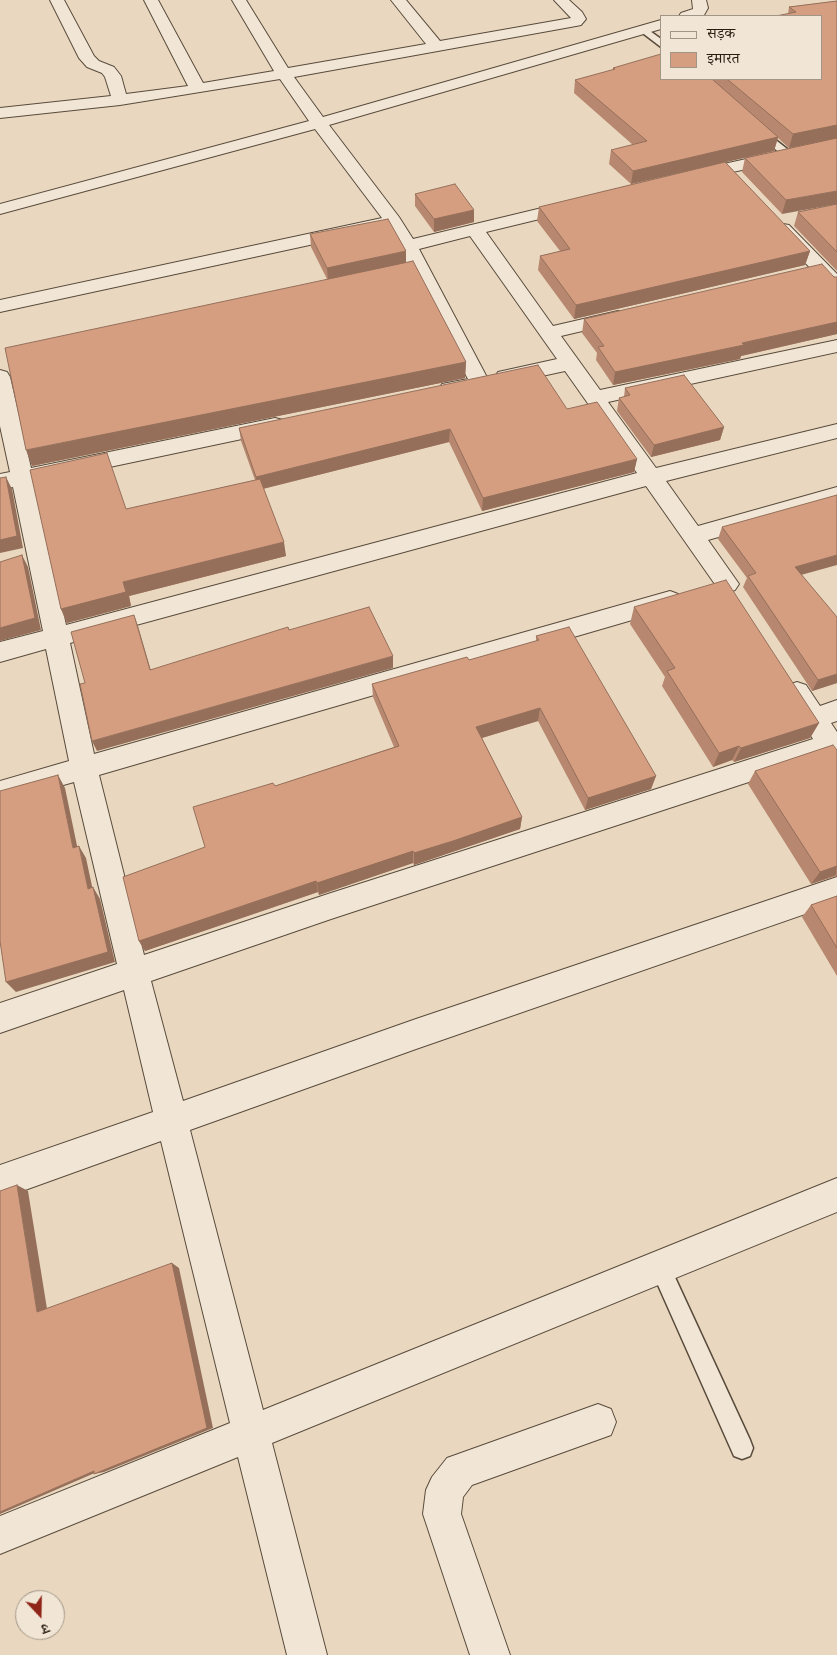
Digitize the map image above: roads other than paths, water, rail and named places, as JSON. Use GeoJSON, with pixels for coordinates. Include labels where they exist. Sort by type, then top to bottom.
{"type":"FeatureCollection","features":[{"type":"Feature","properties":{"kind":"street"},"geometry":{"type":"LineString","coordinates":[[58,0],[87,58],[93,64],[108,70],[113,76],[120,100]]}},
{"type":"Feature","properties":{"kind":"street"},"geometry":{"type":"LineString","coordinates":[[151,0],[198,89]]}},
{"type":"Feature","properties":{"kind":"street"},"geometry":{"type":"LineString","coordinates":[[239,0],[284,74],[318,124],[393,221],[420,268],[480,383]]}},
{"type":"Feature","properties":{"kind":"street"},"geometry":{"type":"LineString","coordinates":[[398,0],[437,47]]}},
{"type":"Feature","properties":{"kind":"street"},"geometry":{"type":"LineString","coordinates":[[0,113],[120,100],[198,89],[576,22],[579,19],[577,15],[561,0]]}},
{"type":"Feature","properties":{"kind":"street"},"geometry":{"type":"LineString","coordinates":[[689,15],[699,12],[701,8],[699,0]]}},
{"type":"Feature","properties":{"kind":"street"},"geometry":{"type":"LineString","coordinates":[[0,210],[318,124],[660,24]]}},
{"type":"Feature","properties":{"kind":"street"},"geometry":{"type":"LineString","coordinates":[[677,180],[732,174],[787,154],[837,144]]}},
{"type":"Feature","properties":{"kind":"street"},"geometry":{"type":"LineString","coordinates":[[408,246],[590,201]]}},
{"type":"Feature","properties":{"kind":"street"},"geometry":{"type":"LineString","coordinates":[[799,217],[774,218],[837,285]]}},
{"type":"Feature","properties":{"kind":"street"},"geometry":{"type":"LineString","coordinates":[[0,306],[393,221]]}},
{"type":"Feature","properties":{"kind":"street"},"geometry":{"type":"LineString","coordinates":[[0,792],[715,592],[692,536],[475,230]]}},
{"type":"Feature","properties":{"kind":"street"},"geometry":{"type":"LineString","coordinates":[[400,272],[420,268]]}},
{"type":"Feature","properties":{"kind":"street"},"geometry":{"type":"LineString","coordinates":[[803,274],[822,269]]}},
{"type":"Feature","properties":{"kind":"street"},"geometry":{"type":"LineString","coordinates":[[549,334],[633,314]]}},
{"type":"Feature","properties":{"kind":"street"},"geometry":{"type":"LineString","coordinates":[[594,398],[837,346]]}},
{"type":"Feature","properties":{"kind":"street"},"geometry":{"type":"LineString","coordinates":[[431,393],[570,363]]}},
{"type":"Feature","properties":{"kind":"street"},"geometry":{"type":"LineString","coordinates":[[0,377],[11,480],[29,557],[56,638],[84,768],[134,974],[307,1655]]}},
{"type":"Feature","properties":{"kind":"street"},"geometry":{"type":"LineString","coordinates":[[11,480],[294,421]]}},
{"type":"Feature","properties":{"kind":"street"},"geometry":{"type":"LineString","coordinates":[[0,652],[651,478],[837,431]]}},
{"type":"Feature","properties":{"kind":"street"},"geometry":{"type":"LineString","coordinates":[[692,536],[837,495]]}},
{"type":"Feature","properties":{"kind":"street"},"geometry":{"type":"LineString","coordinates":[[0,1018],[331,906],[834,749],[825,714],[786,676]]}},
{"type":"Feature","properties":{"kind":"street"},"geometry":{"type":"LineString","coordinates":[[0,1182],[416,1034],[837,890]]}},
{"type":"Feature","properties":{"kind":"street"},"geometry":{"type":"LineString","coordinates":[[0,1535],[837,1195]]}},
{"type":"Feature","properties":{"kind":"street"},"geometry":{"type":"LineString","coordinates":[[490,1655],[442,1514],[445,1490],[460,1471],[598,1422]]}},
{"type":"Feature","properties":{"kind":"lane"},"geometry":{"type":"LineString","coordinates":[[643,29],[660,43]]}},
{"type":"Feature","properties":{"kind":"lane"},"geometry":{"type":"LineString","coordinates":[[751,123],[787,154]]}},
{"type":"Feature","properties":{"kind":"lane"},"geometry":{"type":"LineString","coordinates":[[660,1267],[742,1448]]}}]}
